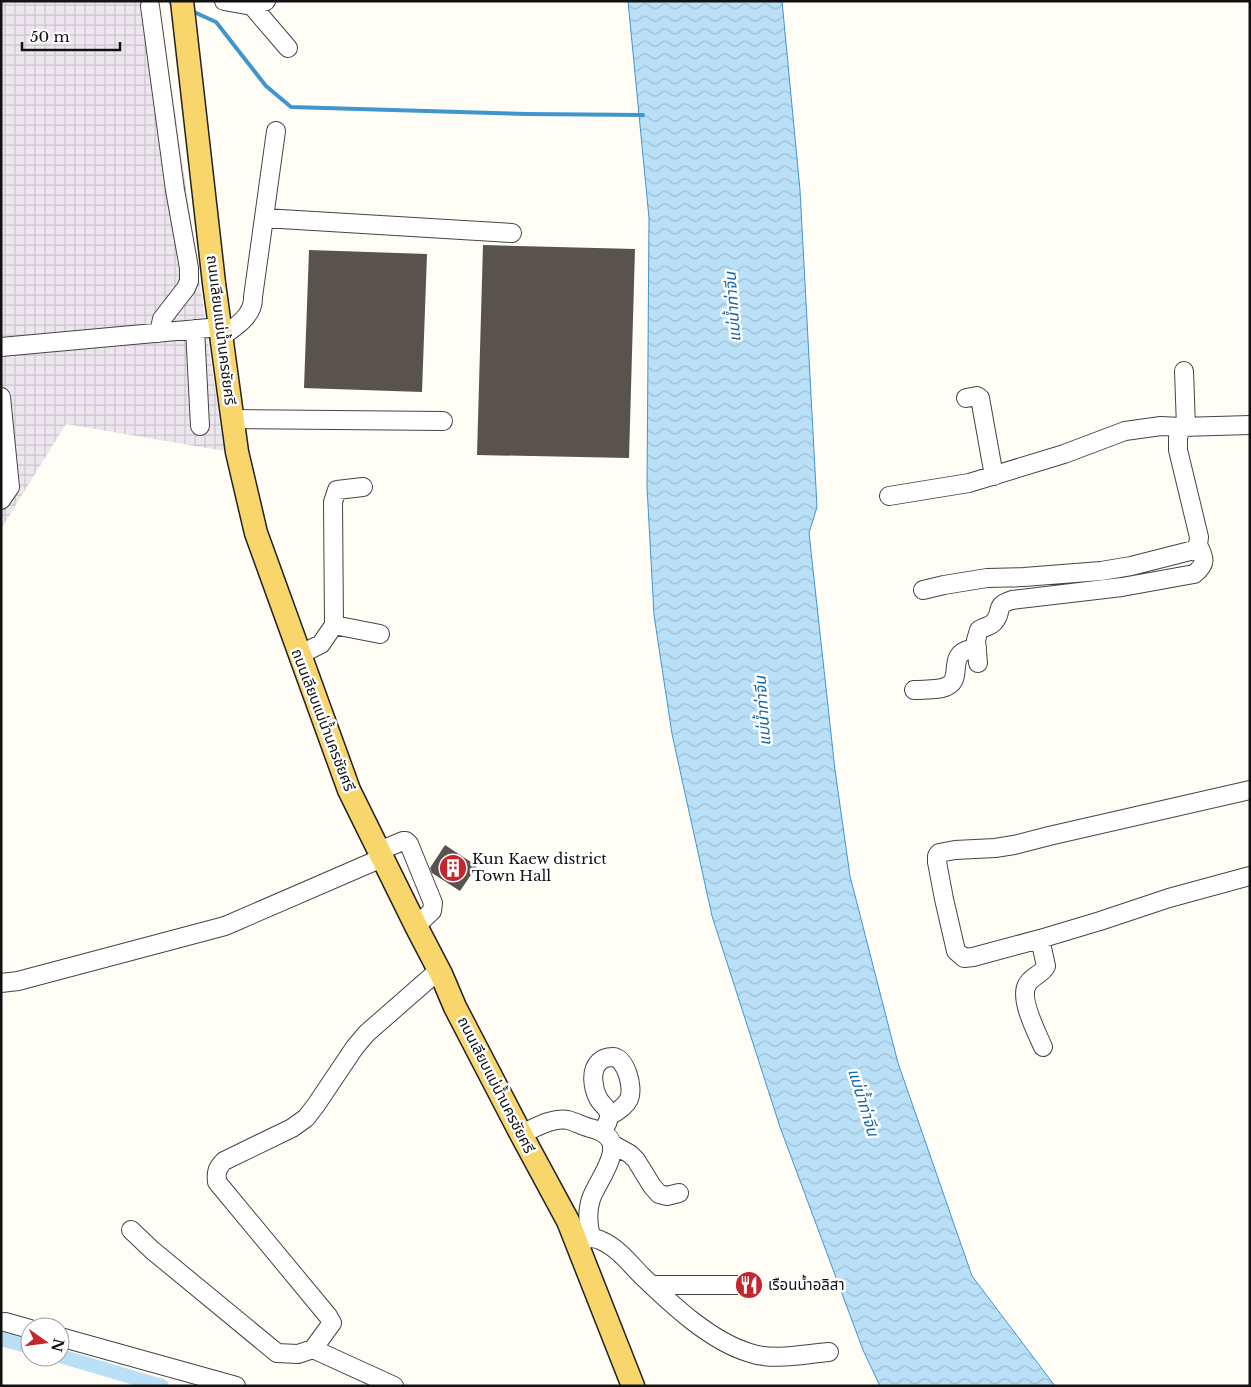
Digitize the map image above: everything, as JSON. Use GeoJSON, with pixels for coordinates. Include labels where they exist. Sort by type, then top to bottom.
{"type":"FeatureCollection","features":[{"type":"Feature","properties":{"kind":"main road","name":"ถนนเลียบแม่น้ำนครชัยศรี"},"geometry":{"type":"LineString","coordinates":[[182,1],[232,419],[237,452],[256,533],[349,790],[521,1134],[568,1221],[584,1239],[633,1386]]}},
{"type":"Feature","properties":{"kind":"street"},"geometry":{"type":"LineString","coordinates":[[224,1],[259,4],[288,48]]}},
{"type":"Feature","properties":{"kind":"street"},"geometry":{"type":"LineString","coordinates":[[150,6],[175,190],[189,268],[189,281],[186,288],[162,319],[159,332]]}},
{"type":"Feature","properties":{"kind":"street"},"geometry":{"type":"LineString","coordinates":[[1,347],[195,329],[221,332],[240,324],[253,305],[276,131]]}},
{"type":"Feature","properties":{"kind":"street"},"geometry":{"type":"LineString","coordinates":[[264,218],[512,233]]}},
{"type":"Feature","properties":{"kind":"street"},"geometry":{"type":"LineString","coordinates":[[195,329],[200,426]]}},
{"type":"Feature","properties":{"kind":"street"},"geometry":{"type":"LineString","coordinates":[[923,590],[944,584],[987,578],[1101,571],[1131,566],[1194,550],[1198,545],[1199,538],[1178,450],[1178,438],[1183,427],[1184,371]]}},
{"type":"Feature","properties":{"kind":"street"},"geometry":{"type":"LineString","coordinates":[[966,398],[977,396],[980,398],[994,476]]}},
{"type":"Feature","properties":{"kind":"street"},"geometry":{"type":"LineString","coordinates":[[1,397],[10,487],[1,500]]}},
{"type":"Feature","properties":{"kind":"street"},"geometry":{"type":"LineString","coordinates":[[232,419],[443,421]]}},
{"type":"Feature","properties":{"kind":"street"},"geometry":{"type":"LineString","coordinates":[[889,496],[960,485],[994,476],[1064,454],[1125,431],[1161,426],[1250,425]]}},
{"type":"Feature","properties":{"kind":"street"},"geometry":{"type":"LineString","coordinates":[[299,655],[321,644],[334,625],[333,502],[338,490],[363,487]]}},
{"type":"Feature","properties":{"kind":"street"},"geometry":{"type":"LineString","coordinates":[[914,690],[947,687],[952,684],[957,658],[964,651],[977,655],[976,640],[979,630],[996,621],[1000,606],[1003,603],[1012,600],[1122,587],[1194,574],[1201,569],[1204,561],[1204,555],[1198,545]]}},
{"type":"Feature","properties":{"kind":"street"},"geometry":{"type":"LineString","coordinates":[[334,625],[380,634]]}},
{"type":"Feature","properties":{"kind":"street"},"geometry":{"type":"LineString","coordinates":[[1250,790],[1014,845],[955,850],[939,853],[938,856],[944,899],[956,952],[964,958],[1041,941],[1169,898],[1250,876]]}},
{"type":"Feature","properties":{"kind":"street"},"geometry":{"type":"LineString","coordinates":[[1,983],[18,981],[225,926],[381,855],[403,840],[409,844],[434,903],[432,911],[416,926]]}},
{"type":"Feature","properties":{"kind":"street"},"geometry":{"type":"LineString","coordinates":[[1041,941],[1046,966],[1044,971],[1027,984],[1024,993],[1026,1004],[1043,1047]]}},
{"type":"Feature","properties":{"kind":"street"},"geometry":{"type":"LineString","coordinates":[[131,1230],[152,1250],[277,1353],[298,1354],[313,1349],[332,1323],[217,1182],[216,1173],[219,1166],[224,1162],[292,1128],[306,1118],[354,1047],[384,1017],[439,970]]}},
{"type":"Feature","properties":{"kind":"street"},"geometry":{"type":"LineString","coordinates":[[521,1134],[555,1120],[568,1120],[608,1131],[636,1160],[659,1194],[667,1196],[679,1192]]}},
{"type":"Feature","properties":{"kind":"street"},"geometry":{"type":"LineString","coordinates":[[608,1131],[611,1155],[608,1165],[590,1200],[588,1226],[584,1239],[602,1241],[615,1248],[673,1306],[720,1340],[748,1353],[774,1356],[829,1352]]}},
{"type":"Feature","properties":{"kind":"street"},"geometry":{"type":"LineString","coordinates":[[652,1286],[750,1285]]}},
{"type":"Feature","properties":{"kind":"street"},"geometry":{"type":"LineString","coordinates":[[3,1325],[20,1328]]}},
{"type":"Feature","properties":{"kind":"street"},"geometry":{"type":"LineString","coordinates":[[70,1340],[236,1386]]}},
{"type":"Feature","properties":{"kind":"street"},"geometry":{"type":"LineString","coordinates":[[313,1349],[363,1379],[394,1386]]}},
{"type":"Feature","properties":{"kind":"shaded area"},"geometry":{"type":"Polygon","coordinates":[[[1,1],[159,1],[224,451],[66,424],[1,529],[1,1]]]}},
{"type":"Feature","properties":{"kind":"water","name":"แม่น้ำท่าจีน"},"geometry":{"type":"Polygon","coordinates":[[[628,1],[782,1],[800,190],[817,507],[809,533],[835,770],[850,876],[898,1063],[972,1276],[1055,1386],[880,1386],[863,1350],[780,1127],[712,916],[672,734],[654,615],[647,487],[649,218],[628,1]]]}},
{"type":"Feature","properties":{"kind":"building"},"geometry":{"type":"Polygon","coordinates":[[[483,245],[635,249],[629,458],[477,455],[483,245]]]}},
{"type":"Feature","properties":{"kind":"building"},"geometry":{"type":"Polygon","coordinates":[[[309,250],[427,254],[422,392],[304,388],[309,250]]]}},
{"type":"Feature","properties":{"kind":"building","name":"Kun Kaew district Town Hall"},"geometry":{"type":"Polygon","coordinates":[[[445,845],[477,866],[460,891],[432,873],[430,868],[445,845]]]}},
{"type":"Feature","properties":{"kind":"waterway"},"geometry":{"type":"LineString","coordinates":[[194,12],[216,22],[266,86],[291,107],[527,114],[643,115]]}},
{"type":"Feature","properties":{"kind":"waterway"},"geometry":{"type":"LineString","coordinates":[[1,1339],[20,1344]]}},
{"type":"Feature","properties":{"kind":"waterway"},"geometry":{"type":"LineString","coordinates":[[70,1359],[162,1386]]}},
{"type":"Feature","properties":{"kind":"place","name":"Kun Kaew district Town Hall"},"geometry":{"type":"Point","coordinates":[453,868]}},
{"type":"Feature","properties":{"kind":"place","name":"เรือนน้ำอลิสา"},"geometry":{"type":"Point","coordinates":[749,1285]}}]}
